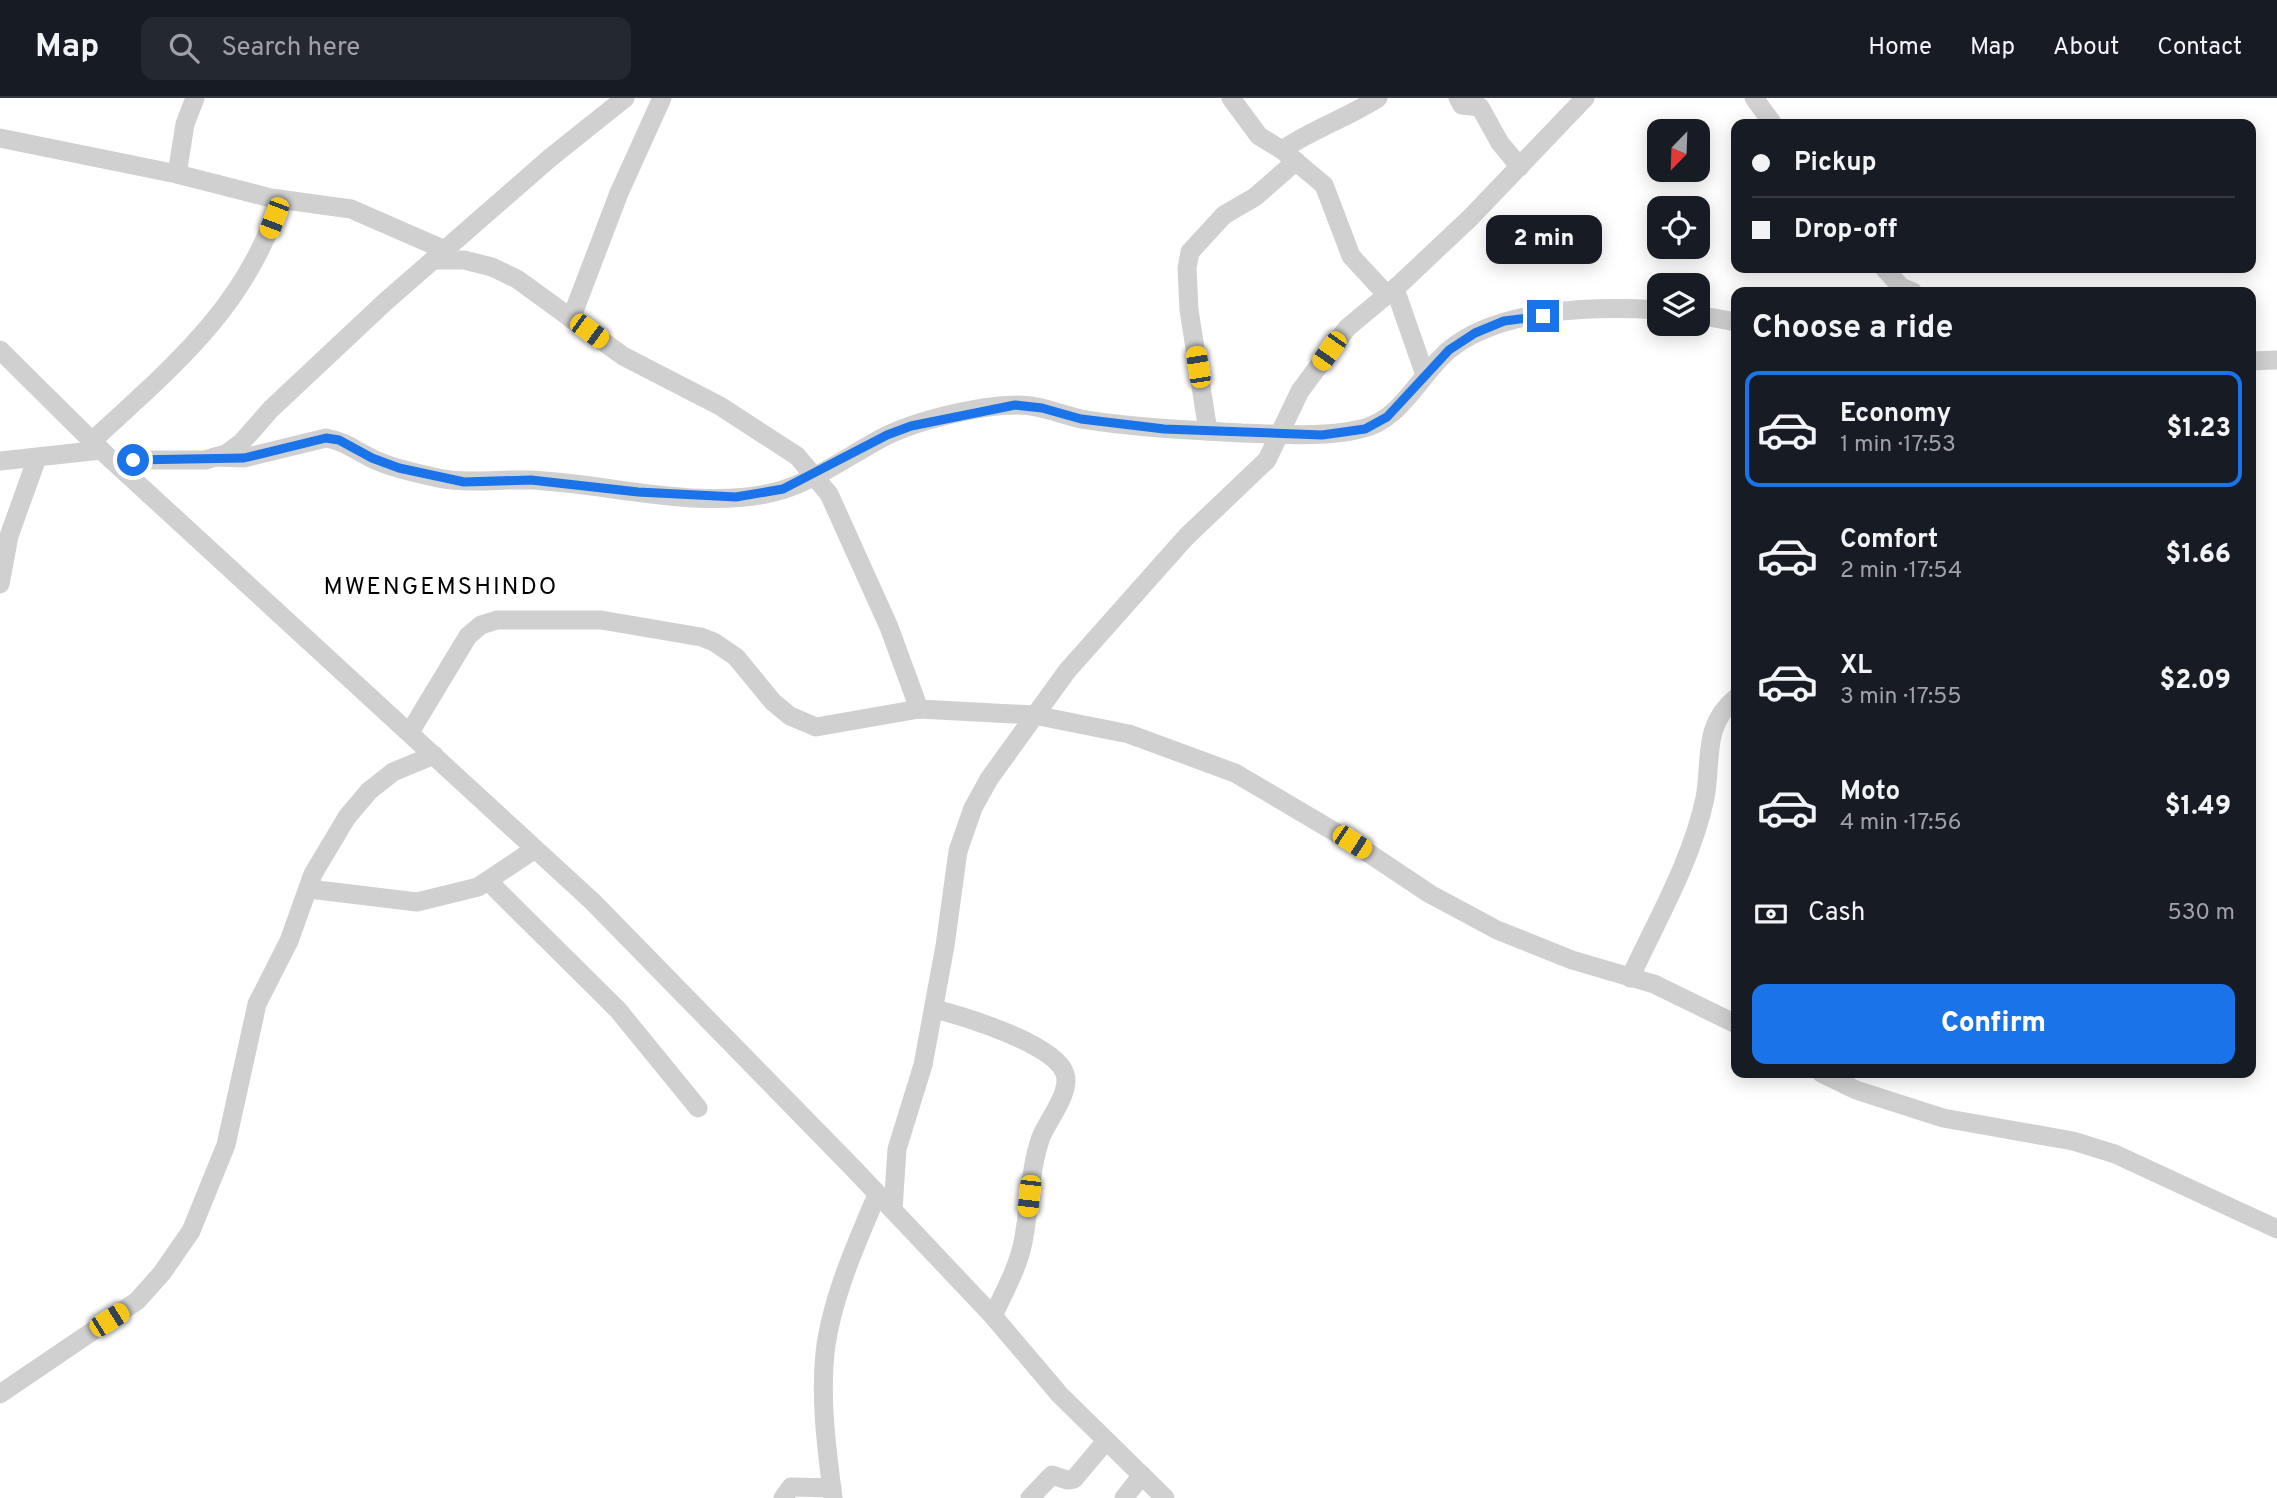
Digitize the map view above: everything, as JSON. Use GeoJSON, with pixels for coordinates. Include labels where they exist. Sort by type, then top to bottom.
{"type":"FeatureCollection","features":[{"type":"Feature","properties":{"kind":"street"},"geometry":{"type":"LineString","coordinates":[[177,174],[185,124],[195,98]]}},
{"type":"Feature","properties":{"kind":"street"},"geometry":{"type":"LineString","coordinates":[[214,457],[241,443],[281,400],[439,255],[550,158],[625,98]]}},
{"type":"Feature","properties":{"kind":"street"},"geometry":{"type":"LineString","coordinates":[[571,318],[619,193],[662,98]]}},
{"type":"Feature","properties":{"kind":"street"},"geometry":{"type":"LineString","coordinates":[[1231,98],[1259,136],[1289,155],[1330,194],[1352,256],[1391,292],[1425,375]]}},
{"type":"Feature","properties":{"kind":"street"},"geometry":{"type":"LineString","coordinates":[[1208,431],[1189,310],[1187,268],[1190,252],[1224,215],[1255,197],[1312,131],[1349,117],[1378,98]]}},
{"type":"Feature","properties":{"kind":"street"},"geometry":{"type":"LineString","coordinates":[[1458,98],[1462,105],[1480,107],[1500,143],[1520,167]]}},
{"type":"Feature","properties":{"kind":"street"},"geometry":{"type":"LineString","coordinates":[[893,1210],[897,1149],[923,1065],[958,851],[973,808],[984,789],[1067,671],[1156,568],[1267,460],[1282,434],[1300,391],[1329,351],[1363,313],[1391,292],[1520,167],[1585,98]]}},
{"type":"Feature","properties":{"kind":"street"},"geometry":{"type":"LineString","coordinates":[[1754,98],[1769,119]]}},
{"type":"Feature","properties":{"kind":"street"},"geometry":{"type":"LineString","coordinates":[[0,138],[177,174],[280,200],[351,209],[439,255],[492,267],[517,279],[623,356],[761,430],[797,456],[815,474],[829,494],[890,627],[919,709]]}},
{"type":"Feature","properties":{"kind":"street"},"geometry":{"type":"LineString","coordinates":[[102,450],[222,313],[256,261],[280,200]]}},
{"type":"Feature","properties":{"kind":"street"},"geometry":{"type":"LineString","coordinates":[[1888,273],[1901,287]]}},
{"type":"Feature","properties":{"kind":"street"},"geometry":{"type":"LineString","coordinates":[[0,461],[102,450],[244,458],[326,438],[339,440],[372,458],[399,468],[464,482],[531,480],[727,498],[783,489],[887,435],[911,426],[1015,405],[1107,423],[1208,431],[1322,435],[1365,429],[1387,417],[1449,350],[1475,333],[1504,321],[1581,311],[1647,310]]}},
{"type":"Feature","properties":{"kind":"street"},"geometry":{"type":"LineString","coordinates":[[1710,317],[1731,321]]}},
{"type":"Feature","properties":{"kind":"street"},"geometry":{"type":"LineString","coordinates":[[0,350],[102,450],[535,849],[709,1019],[993,1316],[1060,1395],[1165,1498]]}},
{"type":"Feature","properties":{"kind":"street"},"geometry":{"type":"LineString","coordinates":[[2256,361],[2277,360]]}},
{"type":"Feature","properties":{"kind":"street"},"geometry":{"type":"LineString","coordinates":[[0,584],[9,536],[37,458]]}},
{"type":"Feature","properties":{"kind":"street"},"geometry":{"type":"LineString","coordinates":[[410,732],[468,636],[481,625],[497,620],[601,620],[701,637],[714,642],[736,657],[774,702],[790,716],[816,727],[919,709],[1034,715],[1129,734],[1235,773],[1471,917],[1548,952],[1673,992],[1731,1021]]}},
{"type":"Feature","properties":{"kind":"street"},"geometry":{"type":"LineString","coordinates":[[1630,978],[1694,835],[1705,796],[1711,732],[1718,717],[1731,703]]}},
{"type":"Feature","properties":{"kind":"street"},"geometry":{"type":"LineString","coordinates":[[0,1394],[137,1301],[162,1273],[191,1231],[226,1145],[257,1004],[289,941],[313,874],[347,817],[369,791],[393,772],[434,755]]}},
{"type":"Feature","properties":{"kind":"street"},"geometry":{"type":"LineString","coordinates":[[309,888],[417,902],[451,895],[488,881],[535,849]]}},
{"type":"Feature","properties":{"kind":"street"},"geometry":{"type":"LineString","coordinates":[[488,881],[618,1010],[698,1108]]}},
{"type":"Feature","properties":{"kind":"street"},"geometry":{"type":"LineString","coordinates":[[934,1009],[1008,1033],[1038,1048],[1059,1064],[1065,1073],[1066,1085],[1041,1139],[1035,1162],[1023,1244],[993,1316]]}},
{"type":"Feature","properties":{"kind":"street"},"geometry":{"type":"LineString","coordinates":[[1833,1078],[1902,1107],[1972,1125],[2073,1141],[2115,1154],[2277,1230]]}},
{"type":"Feature","properties":{"kind":"street"},"geometry":{"type":"LineString","coordinates":[[783,1498],[791,1488],[833,1493],[825,1431],[825,1353],[853,1251],[877,1195]]}},
{"type":"Feature","properties":{"kind":"street"},"geometry":{"type":"LineString","coordinates":[[1030,1498],[1052,1475],[1067,1480],[1074,1479],[1106,1441]]}},
{"type":"Feature","properties":{"kind":"street"},"geometry":{"type":"LineString","coordinates":[[1124,1498],[1142,1475]]}},
{"type":"Feature","properties":{"kind":"district","name":"MWENGEMSHINDO"},"geometry":{"type":"Point","coordinates":[441,586]}},
{"type":"Feature","properties":{"kind":"route"},"geometry":{"type":"LineString","coordinates":[[133,460],[244,458],[326,438],[339,440],[372,458],[399,468],[464,482],[531,480],[638,492],[727,498],[759,495],[800,482],[887,435],[911,426],[1015,405],[1042,408],[1081,419],[1164,429],[1322,435],[1365,429],[1387,417],[1449,350],[1475,333],[1504,321],[1543,316]]}}]}
